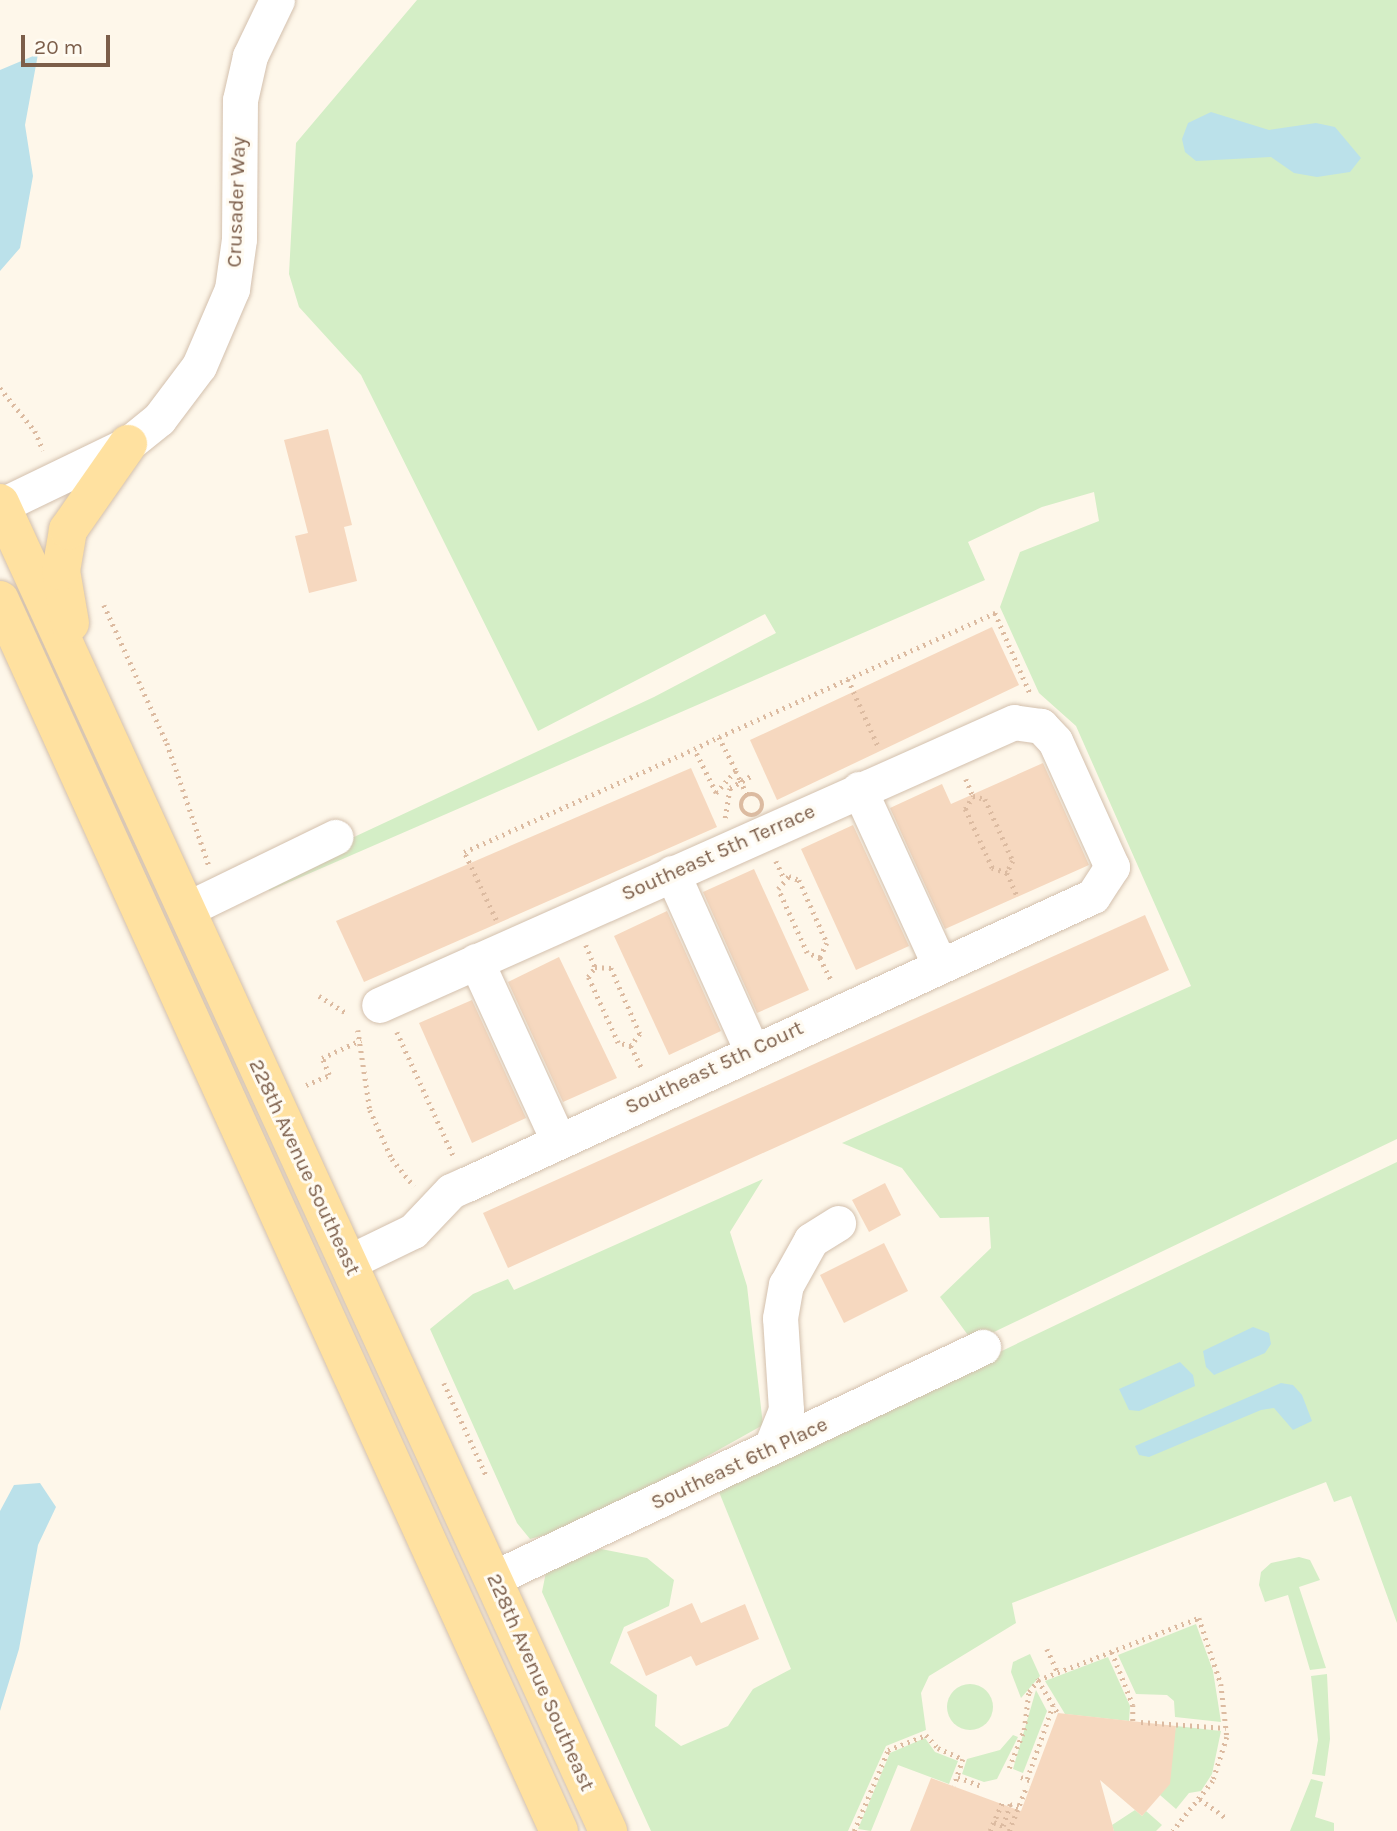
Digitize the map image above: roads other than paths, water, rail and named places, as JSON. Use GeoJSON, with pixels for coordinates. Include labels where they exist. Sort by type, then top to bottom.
{"type":"FeatureCollection","features":[{"type":"Feature","properties":{"kind":"main road"},"geometry":{"type":"LineString","coordinates":[[105,732],[72,631],[61,571],[68,530],[128,444]]}},
{"type":"Feature","properties":{"kind":"main road","name":"228th Avenue Southeast"},"geometry":{"type":"LineString","coordinates":[[0,505],[105,732],[202,900],[349,1262],[608,1831]]}},
{"type":"Feature","properties":{"kind":"main road","name":"228th Avenue Southeast"},"geometry":{"type":"LineString","coordinates":[[0,600],[559,1831]]}},
{"type":"Feature","properties":{"kind":"street","name":"Crusader Way"},"geometry":{"type":"LineString","coordinates":[[0,505],[43,487],[128,444],[176,398],[220,324],[239,239],[240,100],[250,56],[277,0]]}},
{"type":"Feature","properties":{"kind":"street","name":"Southeast 5th Terrace"},"geometry":{"type":"LineString","coordinates":[[381,1004],[891,774],[1014,722],[1041,726],[1055,741],[1112,867],[1093,896]]}},
{"type":"Feature","properties":{"kind":"street"},"geometry":{"type":"LineString","coordinates":[[859,789],[939,964]]}},
{"type":"Feature","properties":{"kind":"street"},"geometry":{"type":"LineString","coordinates":[[202,900],[335,837]]}},
{"type":"Feature","properties":{"kind":"street"},"geometry":{"type":"LineString","coordinates":[[672,873],[751,1049]]}},
{"type":"Feature","properties":{"kind":"street","name":"Southeast 5th Court"},"geometry":{"type":"LineString","coordinates":[[349,1262],[413,1231],[436,1207],[467,1184],[751,1049],[1093,896]]}},
{"type":"Feature","properties":{"kind":"street"},"geometry":{"type":"LineString","coordinates":[[476,961],[558,1140]]}},
{"type":"Feature","properties":{"kind":"street"},"geometry":{"type":"LineString","coordinates":[[771,1447],[786,1410],[780,1318],[786,1284],[811,1240],[838,1223]]}},
{"type":"Feature","properties":{"kind":"street","name":"Southeast 6th Place"},"geometry":{"type":"LineString","coordinates":[[494,1578],[983,1347]]}},
{"type":"Feature","properties":{"kind":"water"},"geometry":{"type":"Polygon","coordinates":[[[38,54],[25,125],[33,176],[20,248],[0,271],[0,70],[38,54]]]}},
{"type":"Feature","properties":{"kind":"water"},"geometry":{"type":"Polygon","coordinates":[[[1211,112],[1269,130],[1316,123],[1335,127],[1361,158],[1350,172],[1317,177],[1294,173],[1271,157],[1196,161],[1185,152],[1182,139],[1188,123],[1211,112]]]}},
{"type":"Feature","properties":{"kind":"water"},"geometry":{"type":"Polygon","coordinates":[[[1253,1327],[1269,1333],[1271,1344],[1265,1353],[1214,1375],[1206,1367],[1203,1351],[1253,1327]]]}},
{"type":"Feature","properties":{"kind":"water"},"geometry":{"type":"Polygon","coordinates":[[[1180,1362],[1193,1375],[1195,1386],[1139,1411],[1129,1410],[1119,1389],[1180,1362]]]}},
{"type":"Feature","properties":{"kind":"water"},"geometry":{"type":"Polygon","coordinates":[[[1281,1383],[1293,1385],[1302,1395],[1312,1421],[1293,1430],[1274,1408],[1261,1410],[1149,1457],[1139,1455],[1135,1446],[1281,1383]]]}},
{"type":"Feature","properties":{"kind":"water"},"geometry":{"type":"Polygon","coordinates":[[[40,1483],[56,1507],[38,1545],[19,1649],[0,1711],[0,1511],[14,1485],[40,1483]]]}}]}
